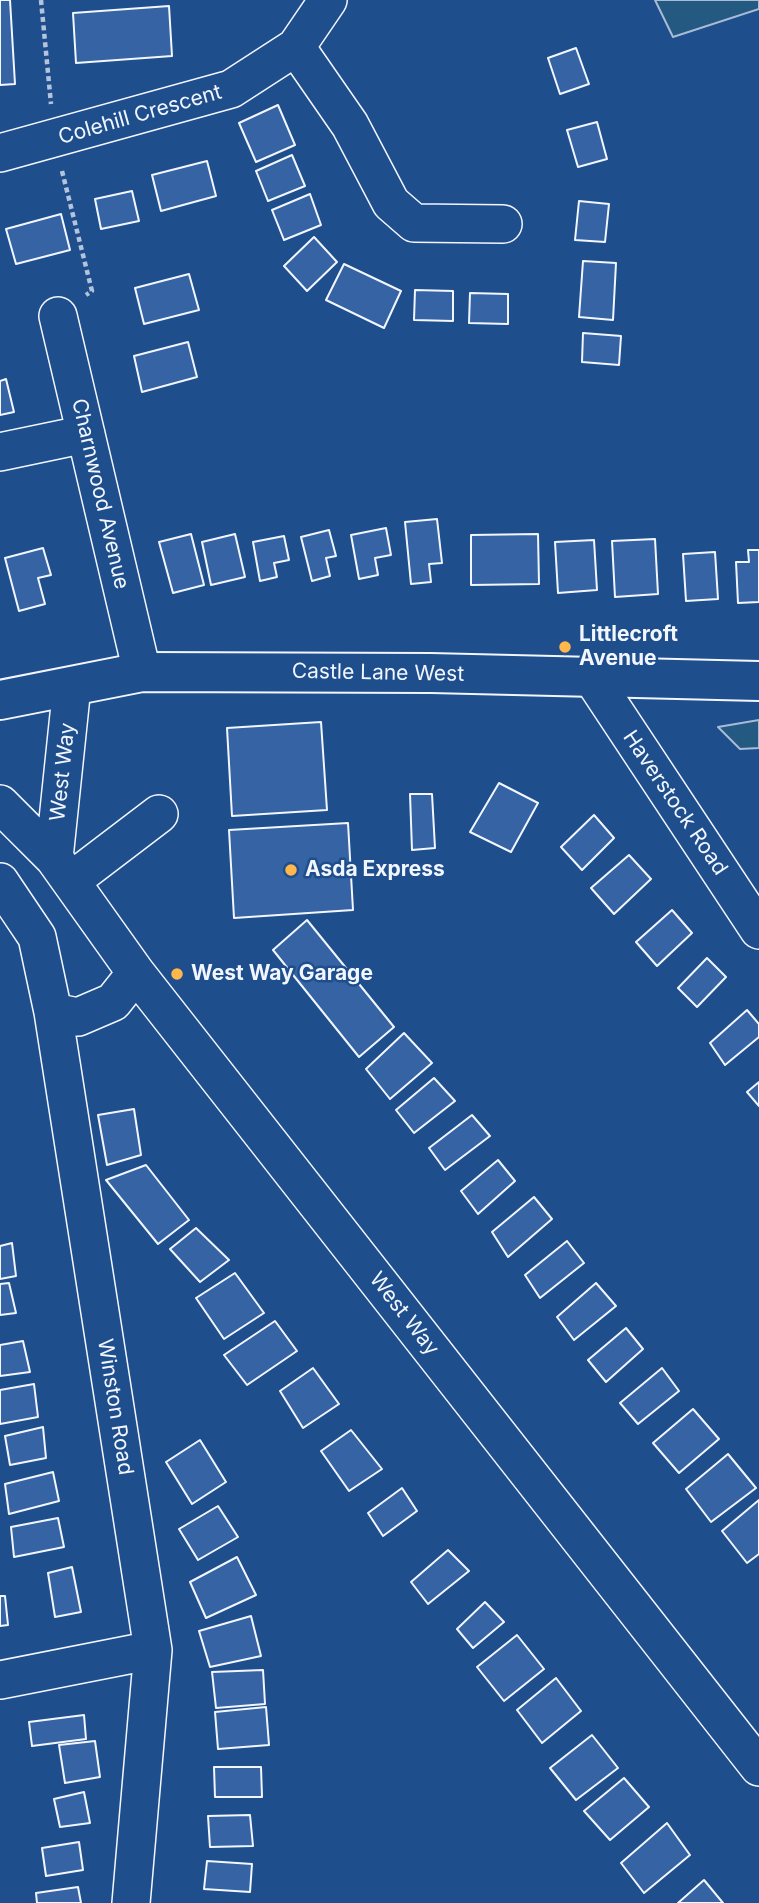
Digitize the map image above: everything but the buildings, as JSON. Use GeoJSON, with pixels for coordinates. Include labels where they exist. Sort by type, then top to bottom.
{"type":"FeatureCollection","features":[{"type":"Feature","properties":{"kind":"main road","name":"Castle Lane West"},"geometry":{"type":"LineString","coordinates":[[0,700],[142,672],[418,673],[759,681]]}},
{"type":"Feature","properties":{"kind":"street","name":"Colehill Crescent"},"geometry":{"type":"LineString","coordinates":[[0,153],[231,89],[296,47],[328,0]]}},
{"type":"Feature","properties":{"kind":"street"},"geometry":{"type":"LineString","coordinates":[[296,47],[350,125],[391,203],[414,223],[503,224]]}},
{"type":"Feature","properties":{"kind":"street","name":"Charnwood Avenue"},"geometry":{"type":"LineString","coordinates":[[58,316],[142,672]]}},
{"type":"Feature","properties":{"kind":"street"},"geometry":{"type":"LineString","coordinates":[[0,452],[86,434]]}},
{"type":"Feature","properties":{"kind":"street","name":"Haverstock Road"},"geometry":{"type":"LineString","coordinates":[[591,676],[759,930]]}},
{"type":"Feature","properties":{"kind":"street","name":"West Way"},"geometry":{"type":"LineString","coordinates":[[62,870],[72,686]]}},
{"type":"Feature","properties":{"kind":"street","name":"West Way"},"geometry":{"type":"LineString","coordinates":[[0,804],[62,870],[136,972],[759,1766]]}},
{"type":"Feature","properties":{"kind":"street"},"geometry":{"type":"LineString","coordinates":[[62,870],[159,814]]}},
{"type":"Feature","properties":{"kind":"street","name":"Winston Road"},"geometry":{"type":"LineString","coordinates":[[0,882],[37,937],[53,1012],[153,1650],[131,1903]]}},
{"type":"Feature","properties":{"kind":"street"},"geometry":{"type":"LineString","coordinates":[[53,1012],[78,1017],[113,1002],[136,972]]}},
{"type":"Feature","properties":{"kind":"street"},"geometry":{"type":"LineString","coordinates":[[0,1680],[153,1650]]}},
{"type":"Feature","properties":{"kind":"path"},"geometry":{"type":"LineString","coordinates":[[41,0],[54,139],[92,291],[58,316]]}},
{"type":"Feature","properties":{"kind":"shaded area"},"geometry":{"type":"Polygon","coordinates":[[[655,0],[759,0],[759,9],[673,37],[655,0]]]}},
{"type":"Feature","properties":{"kind":"shaded area"},"geometry":{"type":"Polygon","coordinates":[[[759,720],[759,748],[740,749],[718,727],[759,720]]]}},
{"type":"Feature","properties":{"kind":"place","name":"Littlecroft Avenue"},"geometry":{"type":"Point","coordinates":[565,647]}},
{"type":"Feature","properties":{"kind":"place","name":"Asda Express"},"geometry":{"type":"Point","coordinates":[291,870]}},
{"type":"Feature","properties":{"kind":"place","name":"West Way Garage"},"geometry":{"type":"Point","coordinates":[177,974]}}]}
